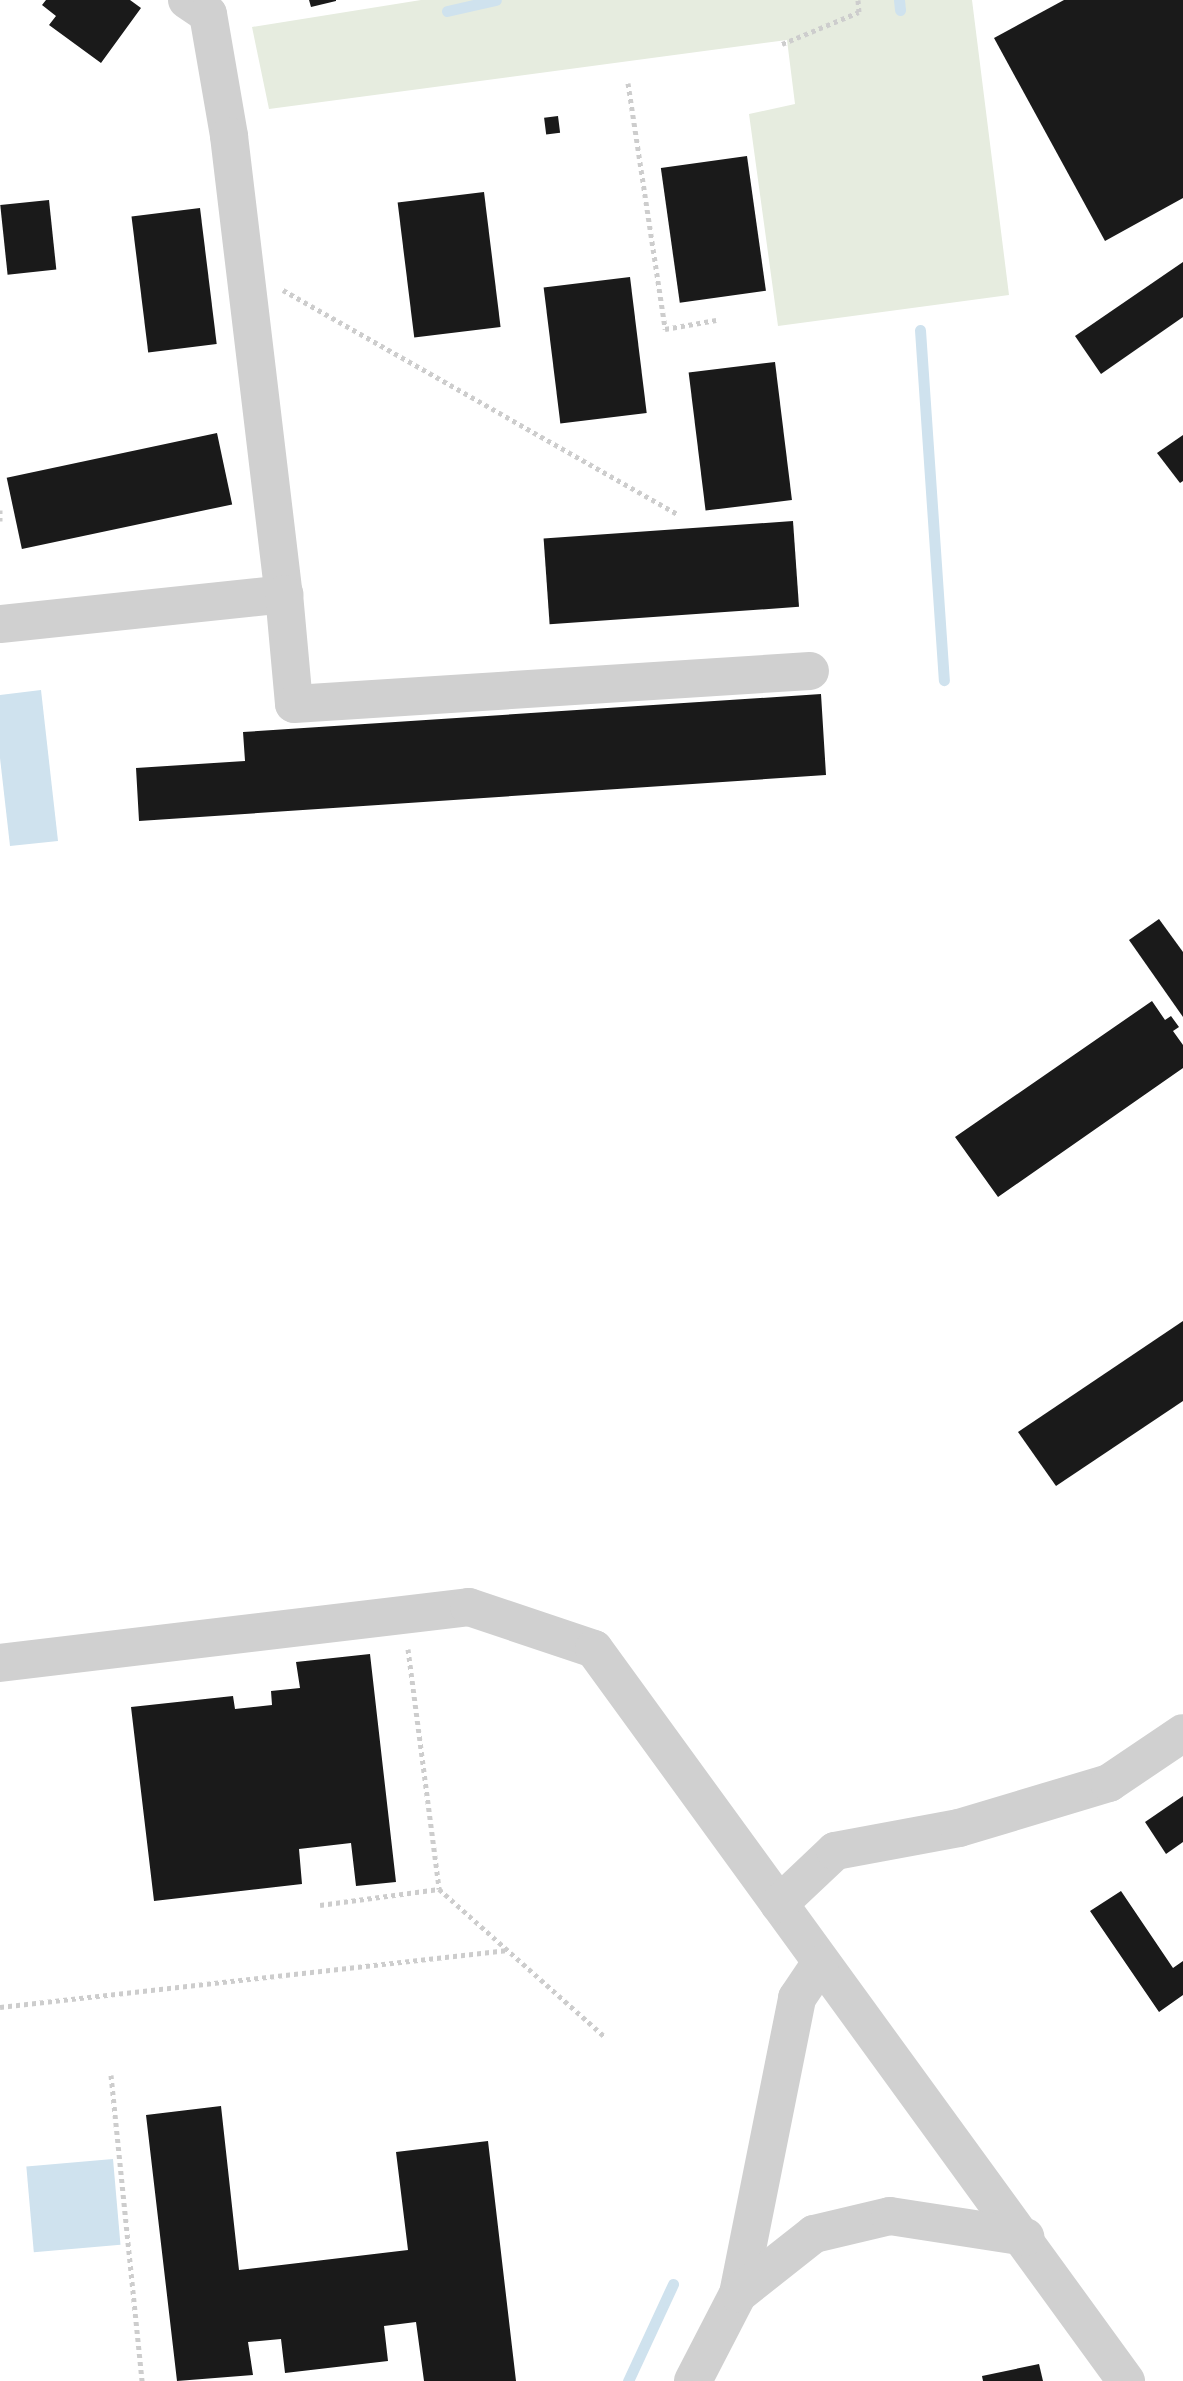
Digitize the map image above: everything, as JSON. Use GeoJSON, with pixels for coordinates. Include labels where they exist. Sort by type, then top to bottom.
{"type":"FeatureCollection","features":[{"type":"Feature","properties":{"kind":"street"},"geometry":{"type":"LineString","coordinates":[[187,0],[208,14],[229,136],[284,594],[294,704],[810,671]]}},
{"type":"Feature","properties":{"kind":"street"},"geometry":{"type":"LineString","coordinates":[[0,624],[284,594]]}},
{"type":"Feature","properties":{"kind":"street"},"geometry":{"type":"LineString","coordinates":[[0,1663],[469,1607],[594,1649],[779,1904],[819,1965],[1025,2237],[1126,2381]]}},
{"type":"Feature","properties":{"kind":"street"},"geometry":{"type":"LineString","coordinates":[[779,1904],[835,1851],[959,1828],[1109,1783],[1183,1733]]}},
{"type":"Feature","properties":{"kind":"street"},"geometry":{"type":"LineString","coordinates":[[693,2381],[738,2294],[797,1998],[819,1965]]}},
{"type":"Feature","properties":{"kind":"street"},"geometry":{"type":"LineString","coordinates":[[738,2294],[814,2234],[890,2216],[1025,2237]]}},
{"type":"Feature","properties":{"kind":"path"},"geometry":{"type":"LineString","coordinates":[[782,44],[859,12],[858,0]]}},
{"type":"Feature","properties":{"kind":"path"},"geometry":{"type":"LineString","coordinates":[[628,83],[665,329],[716,320]]}},
{"type":"Feature","properties":{"kind":"path"},"geometry":{"type":"LineString","coordinates":[[244,268],[678,514]]}},
{"type":"Feature","properties":{"kind":"path"},"geometry":{"type":"LineString","coordinates":[[0,510],[0,521]]}},
{"type":"Feature","properties":{"kind":"path"},"geometry":{"type":"LineString","coordinates":[[403,1615],[439,1889],[604,2036]]}},
{"type":"Feature","properties":{"kind":"path"},"geometry":{"type":"LineString","coordinates":[[320,1905],[439,1889]]}},
{"type":"Feature","properties":{"kind":"path"},"geometry":{"type":"LineString","coordinates":[[0,2007],[508,1950]]}},
{"type":"Feature","properties":{"kind":"path"},"geometry":{"type":"LineString","coordinates":[[111,2075],[142,2381]]}},
{"type":"Feature","properties":{"kind":"shaded area"},"geometry":{"type":"Polygon","coordinates":[[[421,0],[972,0],[1009,295],[778,326],[749,114],[795,104],[787,40],[269,109],[252,27],[421,0]]]}},
{"type":"Feature","properties":{"kind":"water"},"geometry":{"type":"Polygon","coordinates":[[[41,690],[58,841],[10,846],[0,758],[0,695],[41,690]]]}},
{"type":"Feature","properties":{"kind":"water"},"geometry":{"type":"Polygon","coordinates":[[[113,2159],[120,2245],[34,2252],[26,2167],[113,2159]]]}},
{"type":"Feature","properties":{"kind":"building"},"geometry":{"type":"Polygon","coordinates":[[[46,0],[130,0],[141,8],[101,63],[49,25],[56,16],[42,5],[46,0]]]}},
{"type":"Feature","properties":{"kind":"building"},"geometry":{"type":"Polygon","coordinates":[[[309,0],[336,0],[336,1],[311,7],[309,0]]]}},
{"type":"Feature","properties":{"kind":"building"},"geometry":{"type":"Polygon","coordinates":[[[1064,0],[1183,0],[1183,198],[1105,241],[994,38],[1064,0]]]}},
{"type":"Feature","properties":{"kind":"building"},"geometry":{"type":"Polygon","coordinates":[[[558,116],[560,133],[546,135],[544,118],[558,116]]]}},
{"type":"Feature","properties":{"kind":"building"},"geometry":{"type":"Polygon","coordinates":[[[747,156],[766,291],[680,303],[661,168],[747,156]]]}},
{"type":"Feature","properties":{"kind":"building"},"geometry":{"type":"Polygon","coordinates":[[[484,192],[501,327],[414,338],[398,203],[484,192]]]}},
{"type":"Feature","properties":{"kind":"building"},"geometry":{"type":"Polygon","coordinates":[[[49,200],[56,270],[8,275],[0,205],[49,200]]]}},
{"type":"Feature","properties":{"kind":"building"},"geometry":{"type":"Polygon","coordinates":[[[200,208],[217,344],[148,352],[132,216],[200,208]]]}},
{"type":"Feature","properties":{"kind":"building"},"geometry":{"type":"Polygon","coordinates":[[[1183,262],[1183,317],[1101,374],[1075,336],[1183,262]]]}},
{"type":"Feature","properties":{"kind":"building"},"geometry":{"type":"Polygon","coordinates":[[[630,277],[647,413],[560,424],[544,288],[630,277]]]}},
{"type":"Feature","properties":{"kind":"building"},"geometry":{"type":"Polygon","coordinates":[[[775,362],[792,500],[706,511],[689,373],[775,362]]]}},
{"type":"Feature","properties":{"kind":"building"},"geometry":{"type":"Polygon","coordinates":[[[217,433],[232,504],[22,549],[7,478],[217,433]]]}},
{"type":"Feature","properties":{"kind":"building"},"geometry":{"type":"Polygon","coordinates":[[[1183,435],[1183,481],[1180,483],[1157,453],[1183,435]]]}},
{"type":"Feature","properties":{"kind":"building"},"geometry":{"type":"Polygon","coordinates":[[[793,521],[799,607],[550,624],[544,538],[793,521]]]}},
{"type":"Feature","properties":{"kind":"building"},"geometry":{"type":"Polygon","coordinates":[[[821,694],[826,775],[139,821],[136,768],[245,761],[243,732],[821,694]]]}},
{"type":"Feature","properties":{"kind":"building"},"geometry":{"type":"Polygon","coordinates":[[[1159,919],[1183,952],[1183,1017],[1129,940],[1159,919]]]}},
{"type":"Feature","properties":{"kind":"building"},"geometry":{"type":"Polygon","coordinates":[[[1152,1001],[1165,1020],[1171,1016],[1179,1027],[1173,1031],[1183,1045],[1183,1068],[998,1197],[955,1137],[1152,1001]]]}},
{"type":"Feature","properties":{"kind":"building"},"geometry":{"type":"Polygon","coordinates":[[[1183,1321],[1183,1401],[1056,1486],[1018,1432],[1183,1321]]]}},
{"type":"Feature","properties":{"kind":"building"},"geometry":{"type":"Polygon","coordinates":[[[370,1654],[396,1882],[356,1886],[351,1843],[299,1849],[302,1884],[154,1901],[131,1707],[233,1696],[235,1709],[272,1705],[271,1691],[300,1688],[296,1662],[370,1654]]]}},
{"type":"Feature","properties":{"kind":"building"},"geometry":{"type":"Polygon","coordinates":[[[1183,1796],[1183,1842],[1166,1854],[1145,1822],[1183,1796]]]}},
{"type":"Feature","properties":{"kind":"building"},"geometry":{"type":"Polygon","coordinates":[[[1121,1891],[1173,1968],[1183,1961],[1183,1995],[1159,2012],[1090,1911],[1121,1891]]]}},
{"type":"Feature","properties":{"kind":"building"},"geometry":{"type":"Polygon","coordinates":[[[221,2106],[239,2270],[408,2250],[396,2152],[488,2141],[516,2381],[424,2381],[416,2322],[384,2326],[388,2361],[285,2373],[281,2339],[248,2342],[253,2375],[177,2381],[146,2115],[221,2106]]]}},
{"type":"Feature","properties":{"kind":"building"},"geometry":{"type":"Polygon","coordinates":[[[1039,2364],[1043,2381],[983,2381],[982,2376],[1039,2364]]]}},
{"type":"Feature","properties":{"kind":"waterway"},"geometry":{"type":"LineString","coordinates":[[447,11],[496,0]]}},
{"type":"Feature","properties":{"kind":"waterway"},"geometry":{"type":"LineString","coordinates":[[899,0],[900,10]]}},
{"type":"Feature","properties":{"kind":"waterway"},"geometry":{"type":"LineString","coordinates":[[920,330],[944,680]]}},
{"type":"Feature","properties":{"kind":"waterway"},"geometry":{"type":"LineString","coordinates":[[628,2381],[673,2284]]}}]}
